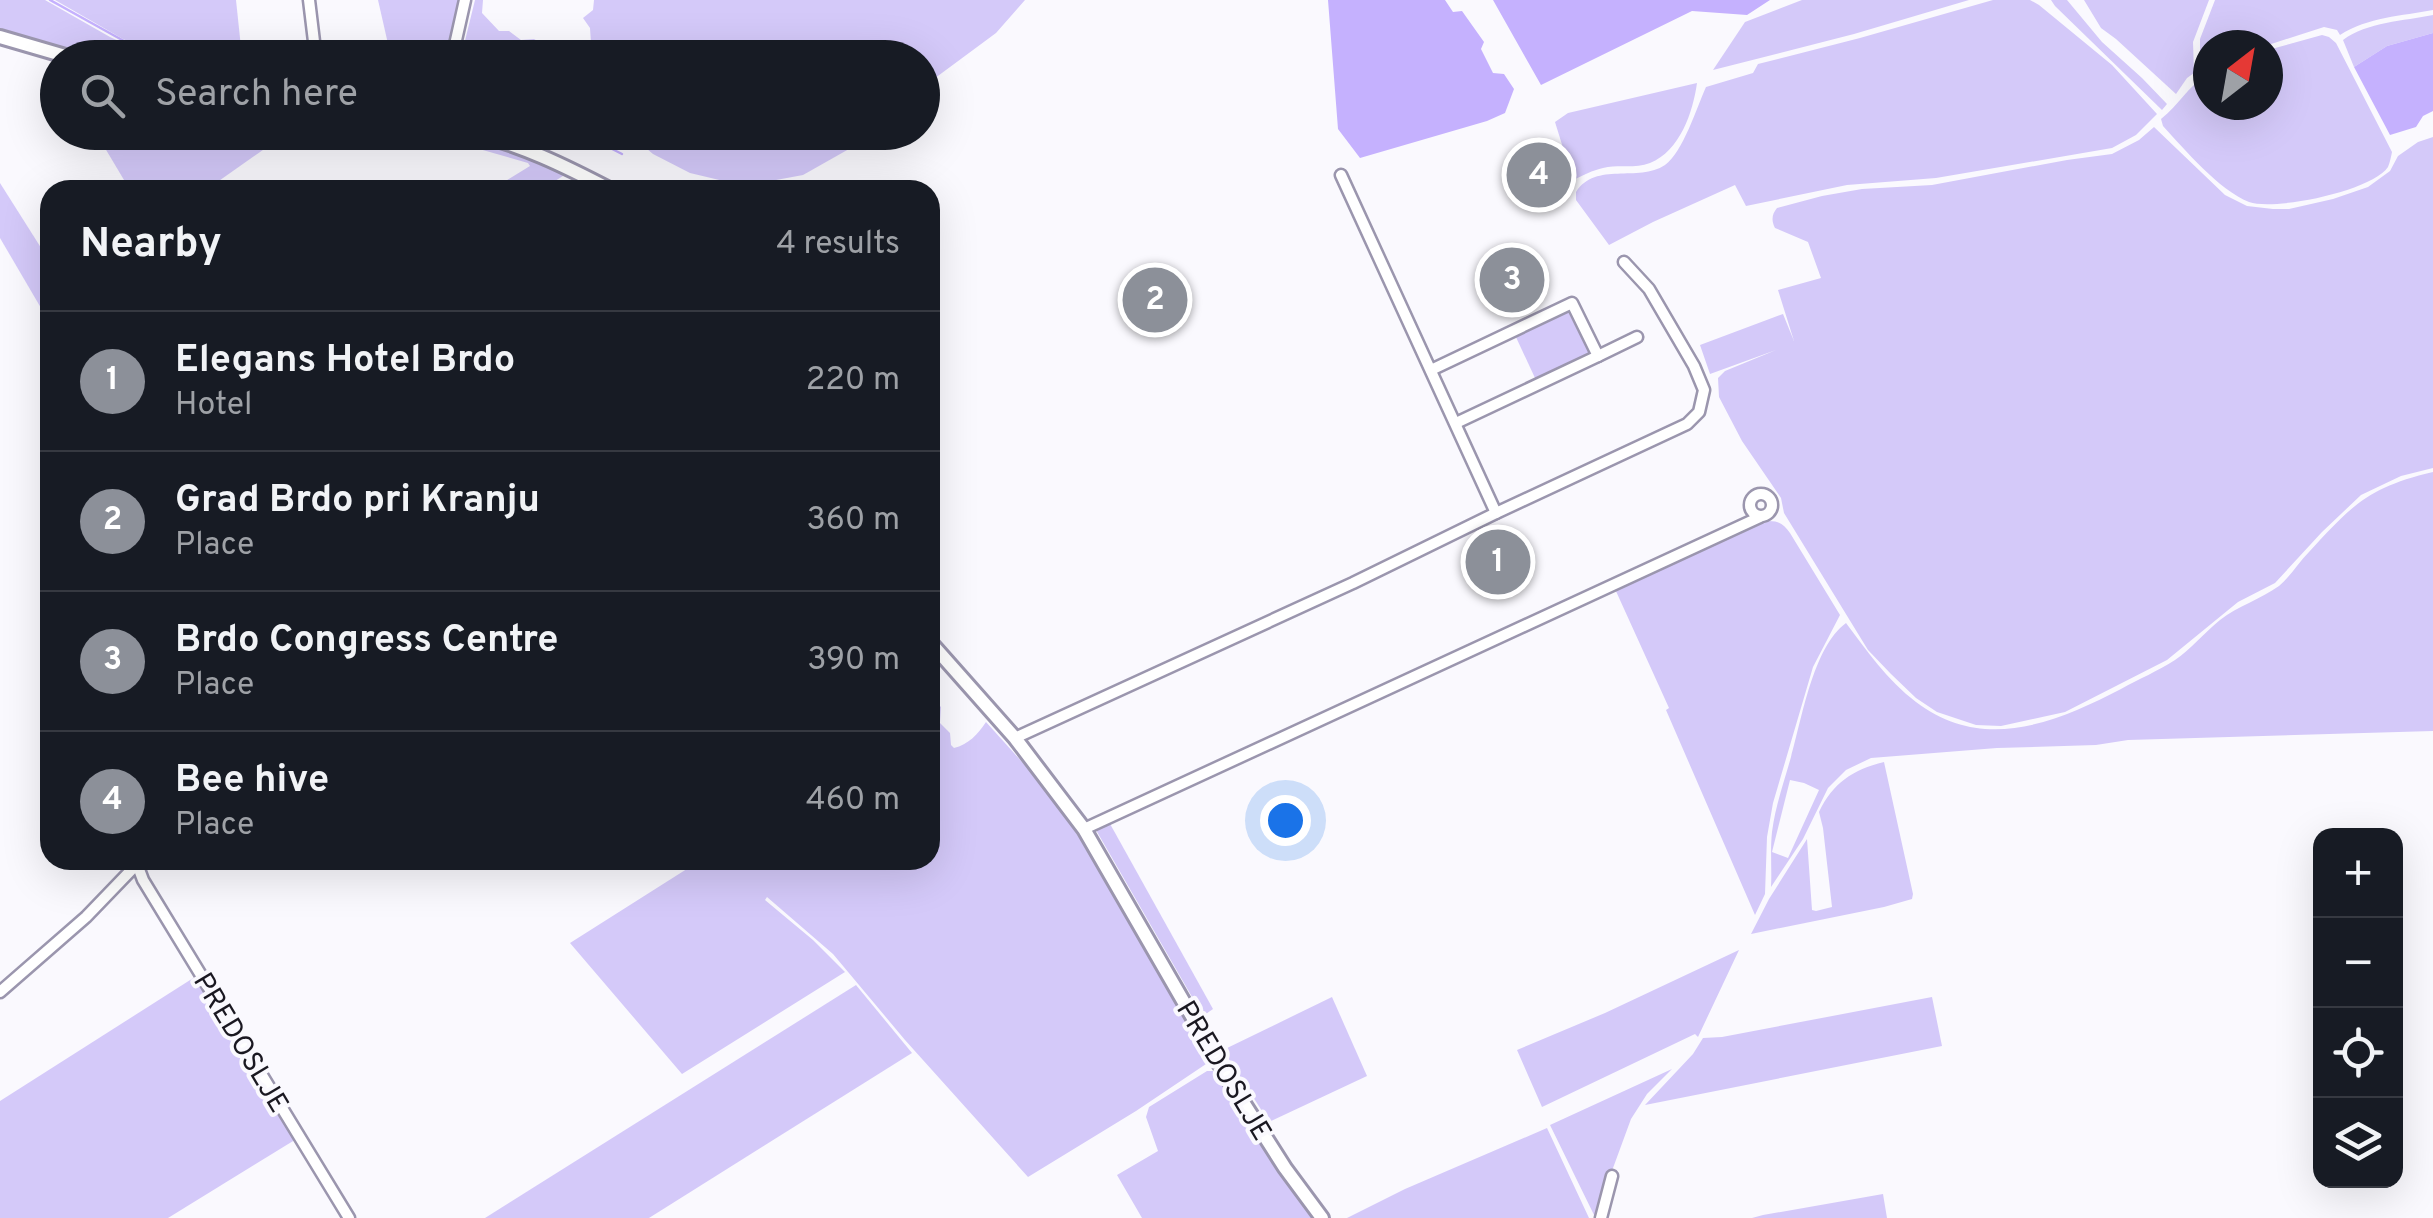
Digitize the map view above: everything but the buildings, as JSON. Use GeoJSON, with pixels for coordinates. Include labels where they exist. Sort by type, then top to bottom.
{"type":"FeatureCollection","features":[{"type":"Feature","properties":{"kind":"street"},"geometry":{"type":"LineString","coordinates":[[309,0],[314,40]]}},
{"type":"Feature","properties":{"kind":"street"},"geometry":{"type":"LineString","coordinates":[[456,40],[465,0]]}},
{"type":"Feature","properties":{"kind":"street"},"geometry":{"type":"LineString","coordinates":[[0,37],[40,49]]}},
{"type":"Feature","properties":{"kind":"street"},"geometry":{"type":"LineString","coordinates":[[527,150],[590,180]]}},
{"type":"Feature","properties":{"kind":"street"},"geometry":{"type":"LineString","coordinates":[[1342,174],[1496,512]]}},
{"type":"Feature","properties":{"kind":"street"},"geometry":{"type":"LineString","coordinates":[[1015,738],[1687,424],[1699,412],[1704,390],[1649,289],[1624,262]]}},
{"type":"Feature","properties":{"kind":"street"},"geometry":{"type":"LineString","coordinates":[[1431,370],[1572,304],[1598,356]]}},
{"type":"Feature","properties":{"kind":"street"},"geometry":{"type":"LineString","coordinates":[[1456,423],[1637,337]]}},
{"type":"Feature","properties":{"kind":"street"},"geometry":{"type":"LineString","coordinates":[[940,653],[1015,738],[1084,830],[1734,529],[1755,513]]}},
{"type":"Feature","properties":{"kind":"street","name":"PREDOSLJE"},"geometry":{"type":"LineString","coordinates":[[1084,830],[1227,1077],[1322,1218]]}},
{"type":"Feature","properties":{"kind":"street"},"geometry":{"type":"LineString","coordinates":[[0,992],[131,870]]}},
{"type":"Feature","properties":{"kind":"street","name":"PREDOSLJE"},"geometry":{"type":"LineString","coordinates":[[140,870],[142,880],[349,1218]]}},
{"type":"Feature","properties":{"kind":"street"},"geometry":{"type":"LineString","coordinates":[[1600,1218],[1612,1176]]}},
{"type":"Feature","properties":{"kind":"shaded area"},"geometry":{"type":"Polygon","coordinates":[[[0,0],[45,0],[116,40],[40,41],[0,30],[0,0]]]}},
{"type":"Feature","properties":{"kind":"shaded area"},"geometry":{"type":"Polygon","coordinates":[[[55,0],[236,0],[240,40],[123,39],[55,0]]]}},
{"type":"Feature","properties":{"kind":"shaded area"},"geometry":{"type":"Polygon","coordinates":[[[378,0],[459,0],[450,40],[387,40],[378,0]]]}},
{"type":"Feature","properties":{"kind":"shaded area"},"geometry":{"type":"Polygon","coordinates":[[[475,0],[483,0],[482,13],[499,31],[509,31],[521,40],[465,40],[475,0]]]}},
{"type":"Feature","properties":{"kind":"shaded area"},"geometry":{"type":"Polygon","coordinates":[[[594,0],[1025,0],[996,33],[940,74],[940,40],[591,40],[590,28],[583,18],[593,10],[594,0]]]}},
{"type":"Feature","properties":{"kind":"shaded area"},"geometry":{"type":"Polygon","coordinates":[[[1328,0],[1445,0],[1453,12],[1462,11],[1484,42],[1481,49],[1493,73],[1504,74],[1514,89],[1505,113],[1360,158],[1338,129],[1328,0]]]}},
{"type":"Feature","properties":{"kind":"shaded area"},"geometry":{"type":"Polygon","coordinates":[[[1493,0],[1770,0],[1747,15],[1692,11],[1541,85],[1493,0]]]}},
{"type":"Feature","properties":{"kind":"shaded area"},"geometry":{"type":"Polygon","coordinates":[[[1802,0],[1969,0],[1713,70],[1745,22],[1802,0]]]}},
{"type":"Feature","properties":{"kind":"shaded area"},"geometry":{"type":"Polygon","coordinates":[[[1993,0],[2030,0],[2039,5],[2112,65],[2157,114],[2136,135],[2112,148],[1936,178],[1847,185],[1746,206],[1735,185],[1609,245],[1576,200],[1576,192],[1595,177],[1654,170],[1672,159],[1706,87],[1753,73],[1758,64],[1993,0]]]}},
{"type":"Feature","properties":{"kind":"shaded area"},"geometry":{"type":"Polygon","coordinates":[[[2051,0],[2067,0],[2102,42],[2167,104],[2162,110],[2055,6],[2051,0]]]}},
{"type":"Feature","properties":{"kind":"shaded area"},"geometry":{"type":"Polygon","coordinates":[[[2084,0],[2209,0],[2198,30],[2193,30],[2193,74],[2176,94],[2101,28],[2084,0]]]}},
{"type":"Feature","properties":{"kind":"shaded area"},"geometry":{"type":"Polygon","coordinates":[[[2215,0],[2433,0],[2433,10],[2374,21],[2340,35],[2337,30],[2324,27],[2283,40],[2283,30],[2203,30],[2215,0]]]}},
{"type":"Feature","properties":{"kind":"shaded area"},"geometry":{"type":"Polygon","coordinates":[[[2433,15],[2433,33],[2387,46],[2354,67],[2343,40],[2374,26],[2433,15]]]}},
{"type":"Feature","properties":{"kind":"shaded area"},"geometry":{"type":"Polygon","coordinates":[[[2433,33],[2433,111],[2423,116],[2416,127],[2390,135],[2354,67],[2387,46],[2433,33]]]}},
{"type":"Feature","properties":{"kind":"shaded area"},"geometry":{"type":"Polygon","coordinates":[[[2322,35],[2336,43],[2392,152],[2388,167],[2378,176],[2322,197],[2279,204],[2249,202],[2214,179],[2163,126],[2161,119],[2193,86],[2193,120],[2283,120],[2283,46],[2322,35]]]}},
{"type":"Feature","properties":{"kind":"shaded area"},"geometry":{"type":"Polygon","coordinates":[[[1697,83],[1683,129],[1669,150],[1644,165],[1599,169],[1573,180],[1555,122],[1568,113],[1697,83]]]}},
{"type":"Feature","properties":{"kind":"shaded area"},"geometry":{"type":"Polygon","coordinates":[[[2154,127],[2225,195],[2247,206],[2273,209],[2333,199],[2368,187],[2390,171],[2398,156],[2433,137],[2433,468],[2401,476],[2361,495],[2275,583],[2238,602],[2167,660],[2065,712],[2001,726],[1976,725],[1937,712],[1916,698],[1868,650],[1719,397],[1718,378],[1725,371],[1776,350],[1710,374],[1700,345],[1783,314],[1794,341],[1778,290],[1821,278],[1808,242],[1775,228],[1773,217],[1777,208],[1862,189],[1932,185],[2112,154],[2154,127]]]}},
{"type":"Feature","properties":{"kind":"shaded area"},"geometry":{"type":"Polygon","coordinates":[[[106,150],[263,150],[220,180],[124,180],[106,150]]]}},
{"type":"Feature","properties":{"kind":"shaded area"},"geometry":{"type":"Polygon","coordinates":[[[482,150],[507,150],[566,174],[557,180],[507,180],[530,166],[482,150]]]}},
{"type":"Feature","properties":{"kind":"shaded area"},"geometry":{"type":"Polygon","coordinates":[[[648,150],[847,150],[803,175],[776,180],[719,180],[690,173],[648,150]]]}},
{"type":"Feature","properties":{"kind":"shaded area"},"geometry":{"type":"Polygon","coordinates":[[[0,183],[40,246],[40,306],[0,238],[0,183]]]}},
{"type":"Feature","properties":{"kind":"shaded area"},"geometry":{"type":"Polygon","coordinates":[[[1565,310],[1588,355],[1535,378],[1515,335],[1565,310]]]}},
{"type":"Feature","properties":{"kind":"shaded area"},"geometry":{"type":"Polygon","coordinates":[[[2433,472],[2433,731],[2128,740],[1871,758],[1846,770],[1828,788],[1803,839],[1771,887],[1771,846],[1773,823],[1805,704],[1825,649],[1846,623],[1896,684],[1941,717],[1993,729],[2045,722],[2071,713],[2175,660],[2220,620],[2279,586],[2363,500],[2433,472]],[[1790,780],[1772,852],[1788,858],[1819,790],[1790,780]]]}},
{"type":"Feature","properties":{"kind":"shaded area"},"geometry":{"type":"Polygon","coordinates":[[[1769,521],[1781,524],[1790,533],[1840,615],[1813,667],[1773,803],[1765,894],[1755,915],[1615,589],[1769,521]]]}},
{"type":"Feature","properties":{"kind":"shaded area"},"geometry":{"type":"Polygon","coordinates":[[[986,722],[1041,783],[1075,830],[1209,1062],[1028,1177],[833,954],[767,897],[765,900],[845,972],[682,1074],[570,943],[685,870],[940,870],[940,723],[950,733],[954,748],[972,738],[986,722]]]}},
{"type":"Feature","properties":{"kind":"shaded area"},"geometry":{"type":"Polygon","coordinates":[[[1884,762],[1912,899],[1751,934],[1807,839],[1812,910],[1832,907],[1819,812],[1845,779],[1884,762]]]}},
{"type":"Feature","properties":{"kind":"shaded area"},"geometry":{"type":"Polygon","coordinates":[[[1109,822],[1213,1009],[1203,1016],[1096,830],[1109,822]]]}},
{"type":"Feature","properties":{"kind":"shaded area"},"geometry":{"type":"Polygon","coordinates":[[[1739,950],[1698,1037],[1695,1034],[1542,1107],[1517,1050],[1739,950]]]}},
{"type":"Feature","properties":{"kind":"shaded area"},"geometry":{"type":"Polygon","coordinates":[[[198,975],[298,1138],[168,1218],[0,1218],[0,1101],[198,975]]]}},
{"type":"Feature","properties":{"kind":"shaded area"},"geometry":{"type":"Polygon","coordinates":[[[856,985],[912,1053],[649,1218],[485,1218],[856,985]]]}},
{"type":"Feature","properties":{"kind":"shaded area"},"geometry":{"type":"Polygon","coordinates":[[[1332,997],[1367,1076],[1269,1122],[1223,1050],[1332,997]]]}},
{"type":"Feature","properties":{"kind":"shaded area"},"geometry":{"type":"Polygon","coordinates":[[[1932,997],[1942,1046],[1645,1105],[1703,1038],[1932,997]]]}},
{"type":"Feature","properties":{"kind":"shaded area"},"geometry":{"type":"Polygon","coordinates":[[[1672,1069],[1647,1094],[1631,1119],[1595,1217],[1550,1125],[1672,1069]]]}},
{"type":"Feature","properties":{"kind":"shaded area"},"geometry":{"type":"Polygon","coordinates":[[[1207,1071],[1214,1071],[1314,1218],[1142,1218],[1117,1175],[1158,1151],[1146,1117],[1149,1107],[1207,1071]]]}},
{"type":"Feature","properties":{"kind":"shaded area"},"geometry":{"type":"Polygon","coordinates":[[[1547,1128],[1589,1218],[1347,1218],[1405,1189],[1547,1128]]]}},
{"type":"Feature","properties":{"kind":"shaded area"},"geometry":{"type":"Polygon","coordinates":[[[1883,1194],[1887,1218],[1752,1218],[1763,1215],[1883,1194]]]}},
{"type":"Feature","properties":{"kind":"waterway"},"geometry":{"type":"LineString","coordinates":[[50,0],[122,40]]}},
{"type":"Feature","properties":{"kind":"waterway"},"geometry":{"type":"LineString","coordinates":[[614,150],[622,154]]}},
{"type":"Feature","properties":{"kind":"place","name":"Bee hive"},"geometry":{"type":"Point","coordinates":[1539,175]}},
{"type":"Feature","properties":{"kind":"place","name":"Brdo Congress Centre"},"geometry":{"type":"Point","coordinates":[1512,280]}},
{"type":"Feature","properties":{"kind":"place","name":"Grad Brdo pri Kranju"},"geometry":{"type":"Point","coordinates":[1155,300]}},
{"type":"Feature","properties":{"kind":"place","name":"Elegans Hotel Brdo"},"geometry":{"type":"Point","coordinates":[1498,562]}}]}
